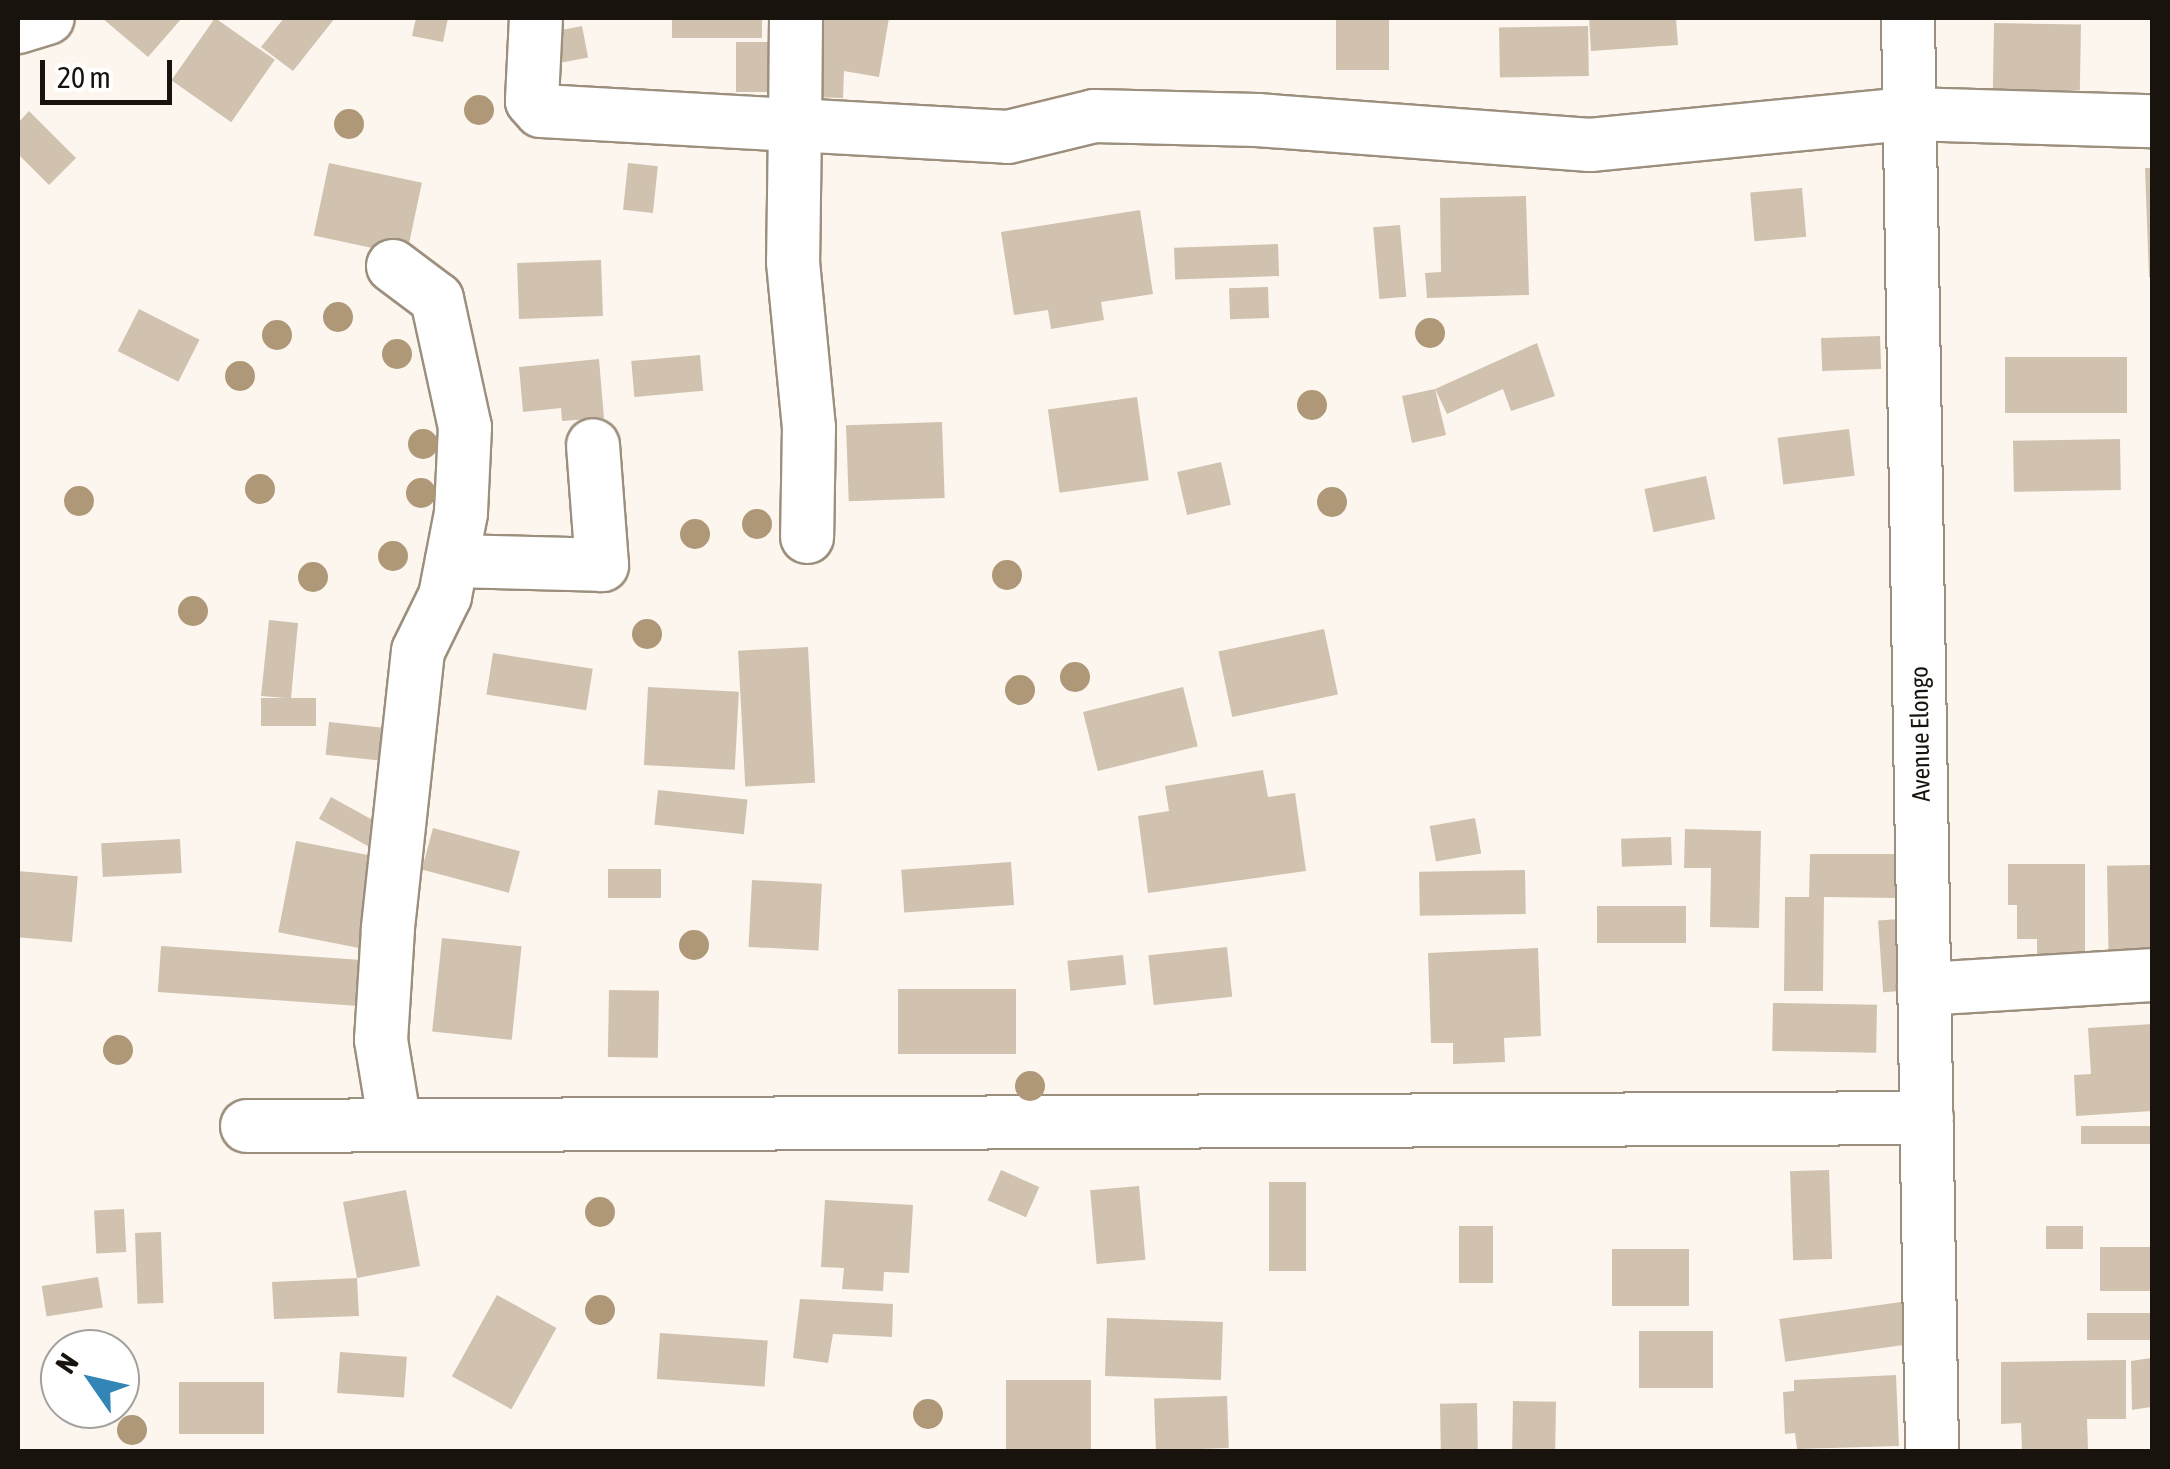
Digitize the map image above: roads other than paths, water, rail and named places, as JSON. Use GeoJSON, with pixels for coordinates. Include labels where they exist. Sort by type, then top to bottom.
{"type":"FeatureCollection","features":[{"type":"Feature","properties":{"kind":"street"},"geometry":{"type":"LineString","coordinates":[[18,27],[48,18]]}},
{"type":"Feature","properties":{"kind":"street"},"geometry":{"type":"LineString","coordinates":[[536,18],[532,101],[541,111],[1008,138],[1094,116],[1257,120],[1590,145],[1910,114],[2152,121]]}},
{"type":"Feature","properties":{"kind":"street"},"geometry":{"type":"LineString","coordinates":[[796,18],[792,262],[809,427],[807,537]]}},
{"type":"Feature","properties":{"kind":"street","name":"Avenue Elongo"},"geometry":{"type":"LineString","coordinates":[[1908,18],[1932,1452]]}},
{"type":"Feature","properties":{"kind":"street"},"geometry":{"type":"LineString","coordinates":[[392,266],[437,298],[452,348],[465,427],[452,562],[442,607],[418,651],[388,930],[381,1040],[395,1124]]}},
{"type":"Feature","properties":{"kind":"street"},"geometry":{"type":"LineString","coordinates":[[452,562],[602,566],[593,445]]}},
{"type":"Feature","properties":{"kind":"street"},"geometry":{"type":"LineString","coordinates":[[1924,989],[2152,976]]}},
{"type":"Feature","properties":{"kind":"street"},"geometry":{"type":"LineString","coordinates":[[246,1126],[1927,1118]]}}]}
